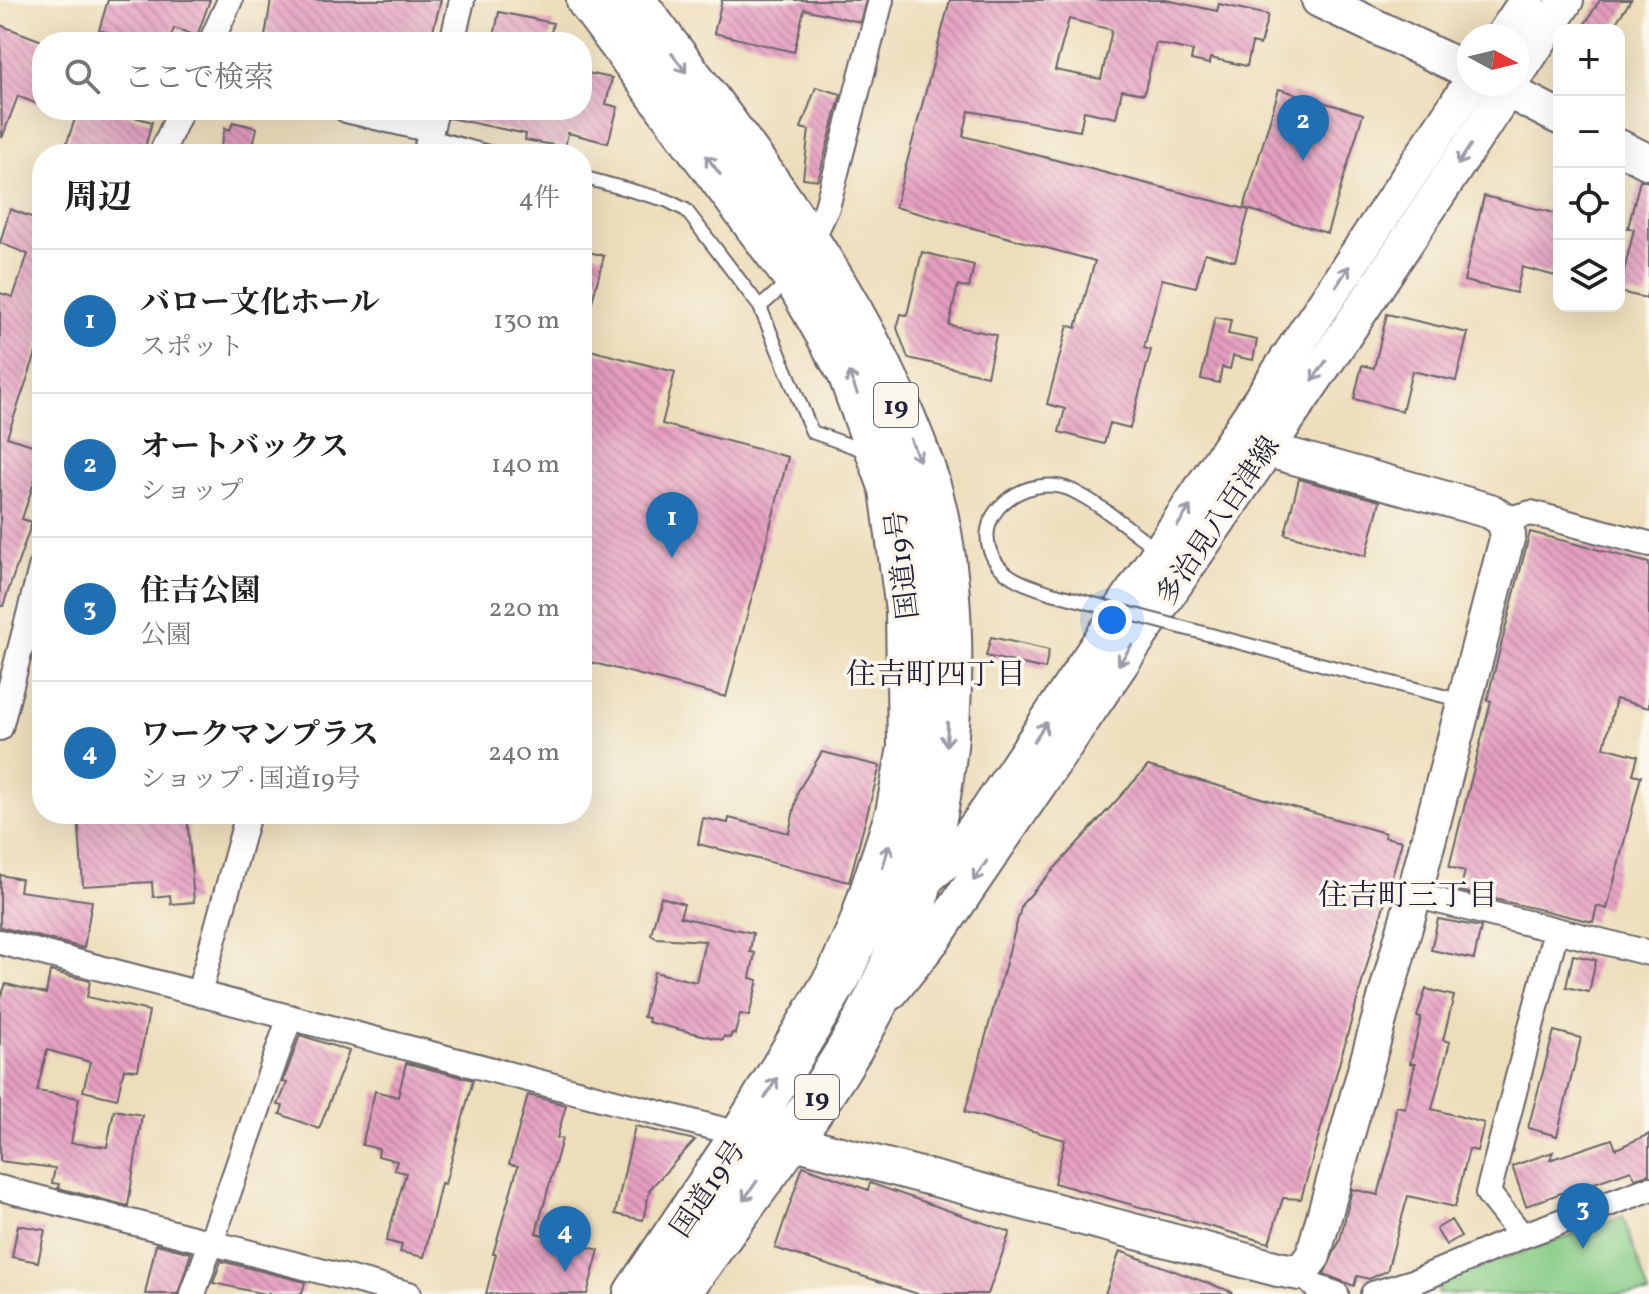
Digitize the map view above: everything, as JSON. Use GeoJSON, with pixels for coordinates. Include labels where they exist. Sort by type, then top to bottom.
{"type":"FeatureCollection","features":[{"type":"Feature","properties":{"kind":"highway","name":"国道19号"},"geometry":{"type":"LineString","coordinates":[[589,0],[802,260],[849,304],[881,368],[924,472],[939,544],[948,616],[946,753],[923,880],[901,947],[865,1023],[787,1140],[677,1294]]}},
{"type":"Feature","properties":{"kind":"highway","name":"国道19号"},"geometry":{"type":"LineString","coordinates":[[632,0],[802,260],[850,373],[892,489],[908,610],[910,748],[898,813],[880,877],[839,975],[743,1135],[636,1294]]}},
{"type":"Feature","properties":{"kind":"main road"},"geometry":{"type":"LineString","coordinates":[[1319,0],[1457,65]]}},
{"type":"Feature","properties":{"kind":"main road"},"geometry":{"type":"LineString","coordinates":[[1511,24],[1527,0]]}},
{"type":"Feature","properties":{"kind":"main road","name":"多治見八百津線"},"geometry":{"type":"LineString","coordinates":[[1529,52],[1566,0]]}},
{"type":"Feature","properties":{"kind":"main road","name":"多治見八百津線"},"geometry":{"type":"LineString","coordinates":[[839,975],[873,927],[957,852],[988,810],[1462,96]]}},
{"type":"Feature","properties":{"kind":"main road","name":"多治見八百津線"},"geometry":{"type":"LineString","coordinates":[[865,1023],[935,937],[1265,449],[1498,96]]}},
{"type":"Feature","properties":{"kind":"main road"},"geometry":{"type":"LineString","coordinates":[[1527,96],[1553,113]]}},
{"type":"Feature","properties":{"kind":"main road"},"geometry":{"type":"LineString","coordinates":[[1625,150],[1649,162]]}},
{"type":"Feature","properties":{"kind":"main road"},"geometry":{"type":"LineString","coordinates":[[787,1140],[1300,1273],[1313,1256],[1414,895],[1508,535],[1504,520],[1490,511],[1265,449]]}},
{"type":"Feature","properties":{"kind":"street"},"geometry":{"type":"LineString","coordinates":[[216,32],[230,0]]}},
{"type":"Feature","properties":{"kind":"street"},"geometry":{"type":"LineString","coordinates":[[454,32],[462,0]]}},
{"type":"Feature","properties":{"kind":"street"},"geometry":{"type":"LineString","coordinates":[[802,260],[827,207],[881,0]]}},
{"type":"Feature","properties":{"kind":"street"},"geometry":{"type":"LineString","coordinates":[[166,144],[176,120]]}},
{"type":"Feature","properties":{"kind":"street"},"geometry":{"type":"LineString","coordinates":[[385,120],[431,132]]}},
{"type":"Feature","properties":{"kind":"street"},"geometry":{"type":"LineString","coordinates":[[1504,520],[1531,513],[1649,544]]}},
{"type":"Feature","properties":{"kind":"street"},"geometry":{"type":"LineString","coordinates":[[0,728],[11,630],[32,585]]}},
{"type":"Feature","properties":{"kind":"street"},"geometry":{"type":"LineString","coordinates":[[199,993],[245,824]]}},
{"type":"Feature","properties":{"kind":"street"},"geometry":{"type":"LineString","coordinates":[[1414,895],[1649,953]]}},
{"type":"Feature","properties":{"kind":"street"},"geometry":{"type":"LineString","coordinates":[[1522,1236],[1488,1193],[1556,930]]}},
{"type":"Feature","properties":{"kind":"street"},"geometry":{"type":"LineString","coordinates":[[0,942],[743,1135]]}},
{"type":"Feature","properties":{"kind":"street"},"geometry":{"type":"LineString","coordinates":[[193,1294],[290,1017]]}},
{"type":"Feature","properties":{"kind":"street"},"geometry":{"type":"LineString","coordinates":[[0,1188],[409,1294]]}},
{"type":"Feature","properties":{"kind":"street"},"geometry":{"type":"LineString","coordinates":[[1373,1294],[1420,1287],[1522,1236],[1649,1189]]}},
{"type":"Feature","properties":{"kind":"street"},"geometry":{"type":"LineString","coordinates":[[1300,1273],[1316,1287],[1336,1294]]}},
{"type":"Feature","properties":{"kind":"lane"},"geometry":{"type":"LineString","coordinates":[[431,132],[466,144]]}},
{"type":"Feature","properties":{"kind":"lane"},"geometry":{"type":"LineString","coordinates":[[592,180],[666,200],[686,210],[760,307],[812,432],[837,443],[879,454]]}},
{"type":"Feature","properties":{"kind":"lane"},"geometry":{"type":"LineString","coordinates":[[760,307],[802,260]]}},
{"type":"Feature","properties":{"kind":"lane"},"geometry":{"type":"LineString","coordinates":[[1161,552],[1071,490],[1045,485],[1027,487],[994,509],[989,526],[990,544],[998,564],[1019,581],[1052,593],[1465,701]]}},
{"type":"Feature","properties":{"kind":"green space"},"geometry":{"type":"Polygon","coordinates":[[[1623,1217],[1649,1294],[1438,1294],[1440,1281],[1623,1217]]]}},
{"type":"Feature","properties":{"kind":"building"},"geometry":{"type":"Polygon","coordinates":[[[108,0],[210,0],[198,32],[174,28],[173,32],[99,30],[108,0]]]}},
{"type":"Feature","properties":{"kind":"building"},"geometry":{"type":"Polygon","coordinates":[[[271,0],[441,0],[433,32],[266,32],[271,0]]]}},
{"type":"Feature","properties":{"kind":"building"},"geometry":{"type":"Polygon","coordinates":[[[722,0],[866,0],[860,22],[804,9],[794,52],[714,33],[722,0]]]}},
{"type":"Feature","properties":{"kind":"building"},"geometry":{"type":"Polygon","coordinates":[[[950,0],[1166,0],[1217,11],[1219,4],[1268,15],[1260,45],[1252,43],[1247,66],[1210,58],[1209,64],[1191,60],[1193,51],[1156,43],[1144,94],[1122,90],[1116,118],[1084,111],[1080,131],[969,111],[963,136],[1249,210],[1235,261],[1205,253],[1196,287],[1162,279],[1144,348],[1151,350],[1130,428],[1110,423],[1104,444],[1059,432],[1065,409],[1047,404],[1068,325],[1076,328],[1095,261],[895,207],[950,0]],[[1069,19],[1055,70],[1101,79],[1112,30],[1069,19]]]}},
{"type":"Feature","properties":{"kind":"building"},"geometry":{"type":"Polygon","coordinates":[[[1600,0],[1631,0],[1615,24],[1585,24],[1600,0]]]}},
{"type":"Feature","properties":{"kind":"building"},"geometry":{"type":"Polygon","coordinates":[[[499,12],[553,23],[551,32],[495,32],[499,12]]]}},
{"type":"Feature","properties":{"kind":"building"},"geometry":{"type":"Polygon","coordinates":[[[0,25],[32,37],[32,102],[18,96],[2,138],[0,25]]]}},
{"type":"Feature","properties":{"kind":"building"},"geometry":{"type":"Polygon","coordinates":[[[592,74],[612,78],[606,104],[618,107],[608,143],[568,133],[566,144],[548,144],[525,140],[526,134],[459,120],[592,120],[592,74]]]}},
{"type":"Feature","properties":{"kind":"building"},"geometry":{"type":"Polygon","coordinates":[[[816,87],[841,94],[818,180],[803,178],[809,130],[801,128],[816,87]]]}},
{"type":"Feature","properties":{"kind":"building"},"geometry":{"type":"Polygon","coordinates":[[[1279,89],[1363,114],[1327,233],[1244,208],[1279,89]]]}},
{"type":"Feature","properties":{"kind":"building"},"geometry":{"type":"Polygon","coordinates":[[[75,120],[152,122],[146,144],[66,144],[75,120]]]}},
{"type":"Feature","properties":{"kind":"building"},"geometry":{"type":"Polygon","coordinates":[[[233,122],[257,128],[253,144],[221,144],[225,128],[230,130],[233,122]]]}},
{"type":"Feature","properties":{"kind":"building"},"geometry":{"type":"Polygon","coordinates":[[[1640,180],[1649,182],[1649,285],[1646,298],[1625,293],[1625,267],[1634,229],[1628,228],[1640,180]]]}},
{"type":"Feature","properties":{"kind":"building"},"geometry":{"type":"Polygon","coordinates":[[[1484,196],[1553,213],[1553,275],[1522,267],[1516,293],[1464,281],[1484,196]]]}},
{"type":"Feature","properties":{"kind":"building"},"geometry":{"type":"Polygon","coordinates":[[[10,209],[32,217],[32,365],[7,437],[32,445],[32,488],[22,519],[32,522],[3,606],[0,606],[0,293],[13,297],[28,254],[0,243],[10,209]]]}},
{"type":"Feature","properties":{"kind":"building"},"geometry":{"type":"Polygon","coordinates":[[[922,252],[974,265],[969,288],[958,285],[949,325],[996,335],[987,376],[908,358],[897,328],[901,314],[907,315],[922,252]]]}},
{"type":"Feature","properties":{"kind":"building"},"geometry":{"type":"Polygon","coordinates":[[[592,253],[604,256],[592,302],[592,253]]]}},
{"type":"Feature","properties":{"kind":"building"},"geometry":{"type":"Polygon","coordinates":[[[1387,314],[1468,333],[1456,381],[1412,371],[1402,411],[1354,399],[1362,365],[1374,368],[1387,314]]]}},
{"type":"Feature","properties":{"kind":"building"},"geometry":{"type":"Polygon","coordinates":[[[1215,317],[1231,320],[1228,334],[1257,340],[1253,360],[1233,356],[1230,369],[1222,367],[1219,383],[1201,379],[1215,317]]]}},
{"type":"Feature","properties":{"kind":"building"},"geometry":{"type":"Polygon","coordinates":[[[592,351],[675,372],[662,424],[788,457],[726,697],[592,663],[592,351]]]}},
{"type":"Feature","properties":{"kind":"building"},"geometry":{"type":"Polygon","coordinates":[[[1299,479],[1380,501],[1366,556],[1285,534],[1299,479]]]}},
{"type":"Feature","properties":{"kind":"building"},"geometry":{"type":"Polygon","coordinates":[[[1530,532],[1649,563],[1649,708],[1616,699],[1604,747],[1638,756],[1633,774],[1641,776],[1607,909],[1597,906],[1593,922],[1460,891],[1465,871],[1449,867],[1530,532]]]}},
{"type":"Feature","properties":{"kind":"building"},"geometry":{"type":"Polygon","coordinates":[[[991,637],[1049,650],[1045,669],[986,656],[991,637]]]}},
{"type":"Feature","properties":{"kind":"building"},"geometry":{"type":"Polygon","coordinates":[[[822,752],[880,766],[849,882],[698,844],[703,818],[728,823],[729,818],[789,833],[798,791],[822,752]]]}},
{"type":"Feature","properties":{"kind":"building"},"geometry":{"type":"Polygon","coordinates":[[[1148,766],[1385,833],[1384,837],[1402,841],[1301,1199],[1283,1198],[1269,1243],[1054,1183],[1065,1140],[965,1112],[1022,904],[1148,766]]]}},
{"type":"Feature","properties":{"kind":"building"},"geometry":{"type":"Polygon","coordinates":[[[79,824],[188,824],[194,902],[171,904],[170,895],[153,897],[152,882],[83,886],[79,824]]]}},
{"type":"Feature","properties":{"kind":"building"},"geometry":{"type":"Polygon","coordinates":[[[0,875],[21,879],[19,891],[92,901],[84,948],[0,927],[0,875]]]}},
{"type":"Feature","properties":{"kind":"building"},"geometry":{"type":"Polygon","coordinates":[[[661,897],[684,904],[680,917],[753,933],[750,952],[755,953],[750,978],[758,980],[749,1016],[740,1014],[735,1034],[732,1033],[730,1038],[724,1036],[723,1040],[648,1022],[649,1018],[643,1017],[654,972],[696,982],[705,941],[656,938],[651,934],[661,897]]]}},
{"type":"Feature","properties":{"kind":"building"},"geometry":{"type":"Polygon","coordinates":[[[1438,919],[1481,927],[1474,959],[1431,950],[1438,919]]]}},
{"type":"Feature","properties":{"kind":"building"},"geometry":{"type":"Polygon","coordinates":[[[1573,955],[1596,960],[1589,992],[1566,987],[1573,955]]]}},
{"type":"Feature","properties":{"kind":"building"},"geometry":{"type":"Polygon","coordinates":[[[50,971],[90,981],[87,997],[149,1011],[138,1070],[124,1069],[117,1099],[83,1091],[90,1062],[47,1050],[37,1091],[79,1098],[71,1143],[107,1147],[114,1110],[142,1115],[128,1206],[58,1188],[59,1184],[52,1183],[55,1168],[0,1161],[0,998],[6,984],[46,994],[50,971]]]}},
{"type":"Feature","properties":{"kind":"building"},"geometry":{"type":"Polygon","coordinates":[[[1426,989],[1454,996],[1443,1040],[1450,1042],[1432,1109],[1484,1123],[1477,1151],[1469,1149],[1455,1207],[1408,1196],[1387,1271],[1369,1279],[1357,1276],[1354,1286],[1324,1274],[1340,1240],[1352,1189],[1378,1195],[1392,1144],[1396,1106],[1405,1108],[1415,1064],[1410,1063],[1421,1018],[1417,1017],[1426,989]]]}},
{"type":"Feature","properties":{"kind":"building"},"geometry":{"type":"Polygon","coordinates":[[[1554,1031],[1581,1038],[1557,1136],[1528,1128],[1554,1031]]]}},
{"type":"Feature","properties":{"kind":"building"},"geometry":{"type":"Polygon","coordinates":[[[300,1035],[349,1051],[319,1129],[280,1114],[283,1106],[278,1105],[300,1035]]]}},
{"type":"Feature","properties":{"kind":"building"},"geometry":{"type":"Polygon","coordinates":[[[406,1063],[473,1080],[445,1184],[441,1183],[424,1257],[400,1252],[402,1245],[386,1241],[406,1173],[394,1170],[397,1161],[378,1156],[379,1149],[362,1145],[375,1091],[398,1097],[406,1063]]]}},
{"type":"Feature","properties":{"kind":"building"},"geometry":{"type":"Polygon","coordinates":[[[528,1095],[566,1105],[557,1138],[562,1139],[536,1233],[599,1250],[587,1294],[486,1294],[496,1254],[493,1254],[518,1166],[509,1164],[528,1095]]]}},
{"type":"Feature","properties":{"kind":"building"},"geometry":{"type":"Polygon","coordinates":[[[635,1126],[695,1140],[650,1189],[643,1220],[615,1214],[635,1126]]]}},
{"type":"Feature","properties":{"kind":"building"},"geometry":{"type":"Polygon","coordinates":[[[1649,1134],[1649,1174],[1635,1178],[1631,1170],[1594,1183],[1596,1188],[1572,1196],[1570,1192],[1564,1192],[1526,1206],[1512,1166],[1553,1152],[1550,1160],[1612,1139],[1616,1149],[1649,1134]]]}},
{"type":"Feature","properties":{"kind":"building"},"geometry":{"type":"Polygon","coordinates":[[[803,1166],[868,1190],[870,1183],[1010,1232],[988,1294],[918,1294],[775,1248],[803,1166]]]}},
{"type":"Feature","properties":{"kind":"building"},"geometry":{"type":"Polygon","coordinates":[[[1451,1220],[1461,1236],[1446,1245],[1436,1229],[1451,1220]]]}},
{"type":"Feature","properties":{"kind":"building"},"geometry":{"type":"Polygon","coordinates":[[[18,1225],[45,1230],[38,1262],[12,1257],[18,1225]]]}},
{"type":"Feature","properties":{"kind":"building"},"geometry":{"type":"Polygon","coordinates":[[[156,1244],[191,1253],[178,1294],[145,1294],[156,1244]]]}},
{"type":"Feature","properties":{"kind":"building"},"geometry":{"type":"Polygon","coordinates":[[[1120,1251],[1232,1292],[1232,1294],[1105,1294],[1120,1251]]]}},
{"type":"Feature","properties":{"kind":"building"},"geometry":{"type":"Polygon","coordinates":[[[221,1261],[305,1282],[302,1294],[265,1294],[213,1283],[221,1261]]]}},
{"type":"Feature","properties":{"kind":"place","name":"オートバックス"},"geometry":{"type":"Point","coordinates":[1303,161]}},
{"type":"Feature","properties":{"kind":"place","name":"バロー文化ホール"},"geometry":{"type":"Point","coordinates":[672,558]}},
{"type":"Feature","properties":{"kind":"place","name":"住吉公園"},"geometry":{"type":"Point","coordinates":[1583,1249]}},
{"type":"Feature","properties":{"kind":"place","name":"ワークマンプラス"},"geometry":{"type":"Point","coordinates":[565,1272]}},
{"type":"Feature","properties":{"kind":"district","name":"住吉町四丁目"},"geometry":{"type":"Point","coordinates":[936,674]}},
{"type":"Feature","properties":{"kind":"district","name":"住吉町三丁目"},"geometry":{"type":"Point","coordinates":[1408,895]}}]}
